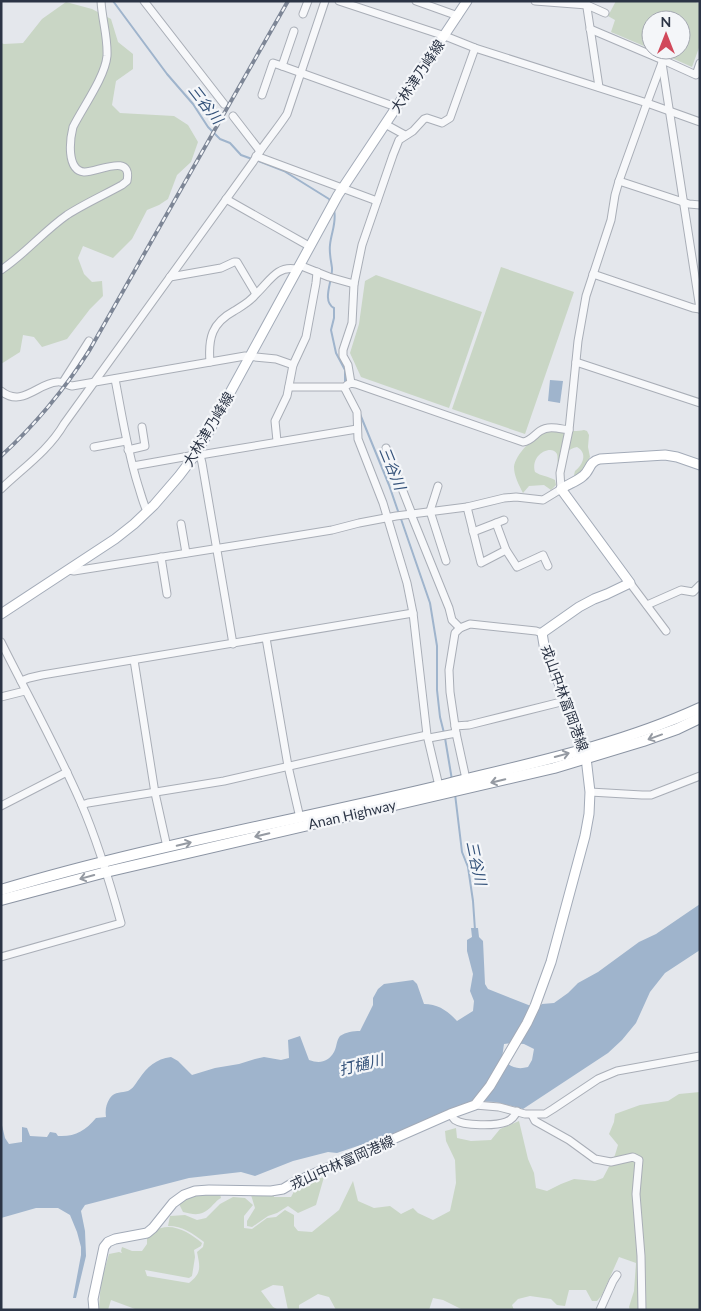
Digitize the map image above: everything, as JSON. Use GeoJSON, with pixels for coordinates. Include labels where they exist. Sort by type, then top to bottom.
{"type":"FeatureCollection","features":[{"type":"Feature","properties":{"kind":"highway","name":"Anan Highway"},"geometry":{"type":"LineString","coordinates":[[1,890],[464,782],[554,768],[700,708]]}},
{"type":"Feature","properties":{"kind":"highway","name":"Anan Highway"},"geometry":{"type":"LineString","coordinates":[[586,754],[677,729],[700,718]]}},
{"type":"Feature","properties":{"kind":"highway","name":"Anan Highway"},"geometry":{"type":"LineString","coordinates":[[1,900],[167,847],[443,788]]}},
{"type":"Feature","properties":{"kind":"main road","name":"大林津乃峰線"},"geometry":{"type":"LineString","coordinates":[[1,614],[115,539],[148,511],[197,454],[342,188],[468,1]]}},
{"type":"Feature","properties":{"kind":"main road"},"geometry":{"type":"LineString","coordinates":[[630,583],[561,489],[582,477],[592,463],[600,459],[665,455],[677,457],[700,466]]}},
{"type":"Feature","properties":{"kind":"main road","name":"戎山中林富岡港線"},"geometry":{"type":"LineString","coordinates":[[94,1310],[93,1299],[104,1247],[108,1242],[115,1239],[147,1233],[173,1203],[184,1194],[209,1190],[272,1191],[284,1189],[293,1183],[476,1104],[490,1086],[535,1006],[551,962],[585,836],[589,814],[590,792],[586,754],[544,645],[542,633],[579,607],[630,583]]}},
{"type":"Feature","properties":{"kind":"street"},"geometry":{"type":"LineString","coordinates":[[144,1],[224,104]]}},
{"type":"Feature","properties":{"kind":"street"},"geometry":{"type":"LineString","coordinates":[[303,14],[308,1]]}},
{"type":"Feature","properties":{"kind":"street"},"geometry":{"type":"LineString","coordinates":[[1,489],[48,446],[58,434],[286,114],[325,1]]}},
{"type":"Feature","properties":{"kind":"street"},"geometry":{"type":"LineString","coordinates":[[339,1],[700,122]]}},
{"type":"Feature","properties":{"kind":"street"},"geometry":{"type":"LineString","coordinates":[[416,1],[458,16]]}},
{"type":"Feature","properties":{"kind":"street"},"geometry":{"type":"LineString","coordinates":[[535,1],[587,3],[605,14]]}},
{"type":"Feature","properties":{"kind":"street"},"geometry":{"type":"LineString","coordinates":[[1,270],[68,214],[127,181],[126,170],[121,166],[83,172],[75,167],[72,158],[72,127],[103,72],[106,58],[107,40],[101,3]]}},
{"type":"Feature","properties":{"kind":"street"},"geometry":{"type":"LineString","coordinates":[[587,3],[599,87]]}},
{"type":"Feature","properties":{"kind":"street"},"geometry":{"type":"LineString","coordinates":[[590,29],[698,76],[700,63]]}},
{"type":"Feature","properties":{"kind":"street"},"geometry":{"type":"LineString","coordinates":[[282,66],[294,30]]}},
{"type":"Feature","properties":{"kind":"street"},"geometry":{"type":"LineString","coordinates":[[443,788],[430,737],[413,613],[407,583],[379,493],[358,439],[357,412],[347,385],[348,365],[343,356],[343,350],[352,323],[354,284],[362,245],[399,140],[413,132],[424,119],[427,118],[442,123],[450,118],[475,48]]}},
{"type":"Feature","properties":{"kind":"street"},"geometry":{"type":"LineString","coordinates":[[69,570],[74,571],[332,530],[358,523],[466,507],[504,498],[516,497],[543,500],[561,489],[560,473],[569,430],[576,362],[586,296],[611,220],[619,181],[663,61]]}},
{"type":"Feature","properties":{"kind":"street"},"geometry":{"type":"LineString","coordinates":[[593,274],[700,309],[663,61]]}},
{"type":"Feature","properties":{"kind":"street"},"geometry":{"type":"LineString","coordinates":[[262,95],[273,63],[396,107]]}},
{"type":"Feature","properties":{"kind":"street"},"geometry":{"type":"LineString","coordinates":[[233,116],[256,157],[377,200]]}},
{"type":"Feature","properties":{"kind":"street"},"geometry":{"type":"LineString","coordinates":[[385,124],[406,135]]}},
{"type":"Feature","properties":{"kind":"street"},"geometry":{"type":"LineString","coordinates":[[619,181],[684,202],[700,205]]}},
{"type":"Feature","properties":{"kind":"street"},"geometry":{"type":"LineString","coordinates":[[226,199],[309,246]]}},
{"type":"Feature","properties":{"kind":"street"},"geometry":{"type":"LineString","coordinates":[[170,277],[221,268],[237,262],[256,294]]}},
{"type":"Feature","properties":{"kind":"street"},"geometry":{"type":"LineString","coordinates":[[210,362],[209,348],[211,336],[219,322],[224,316],[252,300],[279,271],[298,267],[354,284]]}},
{"type":"Feature","properties":{"kind":"street"},"geometry":{"type":"LineString","coordinates":[[277,441],[275,421],[287,396],[293,365],[306,336],[317,272]]}},
{"type":"Feature","properties":{"kind":"street"},"geometry":{"type":"LineString","coordinates":[[63,382],[89,341]]}},
{"type":"Feature","properties":{"kind":"street"},"geometry":{"type":"LineString","coordinates":[[1,391],[12,397],[21,396],[57,382],[63,382],[72,386],[250,357],[276,359],[293,365]]}},
{"type":"Feature","properties":{"kind":"street"},"geometry":{"type":"LineString","coordinates":[[576,362],[700,403]]}},
{"type":"Feature","properties":{"kind":"street"},"geometry":{"type":"LineString","coordinates":[[115,378],[128,450],[145,507],[148,511]]}},
{"type":"Feature","properties":{"kind":"street"},"geometry":{"type":"LineString","coordinates":[[289,387],[347,385],[523,442],[528,442],[541,430],[550,428],[569,430]]}},
{"type":"Feature","properties":{"kind":"street"},"geometry":{"type":"LineString","coordinates":[[128,450],[145,446],[142,427]]}},
{"type":"Feature","properties":{"kind":"street"},"geometry":{"type":"LineString","coordinates":[[133,466],[357,429]]}},
{"type":"Feature","properties":{"kind":"street"},"geometry":{"type":"LineString","coordinates":[[94,447],[126,441]]}},
{"type":"Feature","properties":{"kind":"street"},"geometry":{"type":"LineString","coordinates":[[386,448],[409,514],[448,605],[452,620],[460,628]]}},
{"type":"Feature","properties":{"kind":"street"},"geometry":{"type":"LineString","coordinates":[[197,454],[217,548],[233,644]]}},
{"type":"Feature","properties":{"kind":"street"},"geometry":{"type":"LineString","coordinates":[[438,486],[430,511],[446,561]]}},
{"type":"Feature","properties":{"kind":"street"},"geometry":{"type":"LineString","coordinates":[[466,507],[481,563],[506,550]]}},
{"type":"Feature","properties":{"kind":"street"},"geometry":{"type":"LineString","coordinates":[[473,532],[504,520]]}},
{"type":"Feature","properties":{"kind":"street"},"geometry":{"type":"LineString","coordinates":[[496,523],[506,550],[517,567],[543,555],[548,566]]}},
{"type":"Feature","properties":{"kind":"street"},"geometry":{"type":"LineString","coordinates":[[182,524],[186,553]]}},
{"type":"Feature","properties":{"kind":"street"},"geometry":{"type":"LineString","coordinates":[[161,557],[167,594]]}},
{"type":"Feature","properties":{"kind":"street"},"geometry":{"type":"LineString","coordinates":[[630,583],[666,631]]}},
{"type":"Feature","properties":{"kind":"street"},"geometry":{"type":"LineString","coordinates":[[647,605],[681,590],[693,592],[700,585]]}},
{"type":"Feature","properties":{"kind":"street"},"geometry":{"type":"LineString","coordinates":[[21,682],[42,675],[413,613]]}},
{"type":"Feature","properties":{"kind":"street"},"geometry":{"type":"LineString","coordinates":[[464,782],[454,731],[450,692],[449,670],[455,633],[460,628],[470,624],[542,633]]}},
{"type":"Feature","properties":{"kind":"street"},"geometry":{"type":"LineString","coordinates":[[266,638],[288,766],[300,818]]}},
{"type":"Feature","properties":{"kind":"street"},"geometry":{"type":"LineString","coordinates":[[1,642],[82,805],[121,923],[1,957]]}},
{"type":"Feature","properties":{"kind":"street"},"geometry":{"type":"LineString","coordinates":[[134,660],[155,793],[167,847]]}},
{"type":"Feature","properties":{"kind":"street"},"geometry":{"type":"LineString","coordinates":[[1,697],[25,691]]}},
{"type":"Feature","properties":{"kind":"street"},"geometry":{"type":"LineString","coordinates":[[82,805],[224,781],[430,737],[454,731],[469,724],[565,701]]}},
{"type":"Feature","properties":{"kind":"street"},"geometry":{"type":"LineString","coordinates":[[1,806],[67,772]]}},
{"type":"Feature","properties":{"kind":"street"},"geometry":{"type":"LineString","coordinates":[[590,792],[651,794],[700,776]]}},
{"type":"Feature","properties":{"kind":"street"},"geometry":{"type":"LineString","coordinates":[[476,1104],[532,1115],[545,1114],[598,1078],[617,1071],[700,1056]]}},
{"type":"Feature","properties":{"kind":"street"},"geometry":{"type":"LineString","coordinates":[[450,1114],[455,1120],[478,1125],[492,1125],[507,1122],[515,1116],[517,1111]]}},
{"type":"Feature","properties":{"kind":"street"},"geometry":{"type":"LineString","coordinates":[[532,1115],[536,1121],[569,1140],[596,1160],[611,1162],[633,1157],[639,1160],[636,1194],[641,1256],[642,1310]]}},
{"type":"Feature","properties":{"kind":"street"},"geometry":{"type":"LineString","coordinates":[[600,1310],[617,1275]]}},
{"type":"Feature","properties":{"kind":"green space"},"geometry":{"type":"Polygon","coordinates":[[[616,1],[694,1],[700,4],[700,45],[692,67],[676,60],[691,60],[691,10],[641,10],[641,45],[611,32],[615,20],[608,16],[616,1]]]}},
{"type":"Feature","properties":{"kind":"green space"},"geometry":{"type":"Polygon","coordinates":[[[66,2],[92,9],[111,19],[118,42],[133,54],[133,69],[116,81],[112,105],[120,113],[174,116],[188,125],[198,142],[191,162],[177,175],[168,199],[147,210],[132,239],[113,258],[83,246],[78,258],[84,274],[92,282],[102,281],[103,296],[90,309],[67,339],[42,347],[34,337],[23,335],[20,352],[1,364],[1,43],[23,43],[42,19],[66,2]]]}},
{"type":"Feature","properties":{"kind":"green space"},"geometry":{"type":"Polygon","coordinates":[[[501,267],[574,292],[525,434],[452,409],[501,267]]]}},
{"type":"Feature","properties":{"kind":"green space"},"geometry":{"type":"Polygon","coordinates":[[[376,275],[482,312],[449,408],[361,377],[350,353],[359,324],[365,281],[376,275]]]}},
{"type":"Feature","properties":{"kind":"green space"},"geometry":{"type":"Polygon","coordinates":[[[547,430],[584,430],[589,435],[588,447],[590,457],[581,473],[577,477],[574,475],[583,459],[582,452],[577,447],[566,453],[558,463],[557,454],[554,451],[542,452],[536,460],[535,472],[555,480],[556,485],[551,490],[544,485],[529,486],[523,493],[514,467],[521,452],[530,441],[547,430]]]}},
{"type":"Feature","properties":{"kind":"green space"},"geometry":{"type":"Polygon","coordinates":[[[700,1092],[700,1310],[630,1310],[629,1307],[634,1291],[636,1263],[619,1257],[602,1295],[597,1301],[592,1301],[586,1290],[569,1290],[565,1306],[557,1305],[551,1299],[530,1296],[518,1299],[512,1305],[514,1310],[463,1310],[443,1300],[433,1298],[429,1310],[336,1310],[329,1297],[318,1294],[299,1305],[299,1310],[288,1310],[283,1286],[273,1285],[261,1291],[273,1307],[279,1310],[135,1309],[111,1300],[108,1310],[100,1310],[101,1281],[109,1254],[122,1253],[122,1247],[132,1251],[142,1251],[147,1244],[147,1237],[159,1229],[172,1227],[188,1233],[202,1243],[201,1246],[194,1250],[195,1257],[192,1276],[189,1278],[145,1270],[147,1276],[189,1283],[196,1276],[199,1269],[197,1252],[203,1247],[204,1242],[183,1229],[168,1226],[170,1216],[185,1215],[197,1220],[206,1218],[220,1204],[233,1197],[245,1198],[253,1205],[244,1216],[244,1228],[252,1229],[267,1218],[276,1217],[285,1210],[294,1215],[294,1226],[298,1231],[312,1232],[339,1210],[353,1181],[358,1201],[374,1208],[390,1206],[401,1214],[413,1208],[418,1213],[433,1220],[450,1211],[456,1183],[455,1160],[446,1141],[445,1131],[456,1128],[457,1138],[471,1141],[491,1140],[500,1129],[519,1121],[528,1159],[534,1173],[536,1188],[547,1191],[574,1179],[595,1181],[603,1178],[618,1145],[609,1134],[615,1114],[640,1105],[668,1101],[679,1094],[700,1092]]]}},
{"type":"Feature","properties":{"kind":"green space"},"geometry":{"type":"Polygon","coordinates":[[[324,1177],[316,1205],[298,1213],[288,1206],[252,1227],[247,1226],[247,1221],[255,1208],[251,1195],[274,1194],[274,1197],[291,1197],[297,1186],[324,1177]]]}},
{"type":"Feature","properties":{"kind":"green space"},"geometry":{"type":"Polygon","coordinates":[[[202,1194],[220,1194],[221,1198],[208,1210],[201,1213],[183,1212],[179,1204],[190,1197],[202,1194]]]}},
{"type":"Feature","properties":{"kind":"water"},"geometry":{"type":"Polygon","coordinates":[[[550,380],[563,381],[560,403],[548,401],[550,380]]]}},
{"type":"Feature","properties":{"kind":"water","name":"打樋川"},"geometry":{"type":"Polygon","coordinates":[[[700,904],[700,950],[665,973],[650,992],[636,1023],[608,1053],[523,1109],[496,1102],[473,1101],[387,1136],[337,1153],[328,1152],[293,1161],[255,1176],[241,1172],[189,1178],[85,1205],[81,1211],[85,1231],[86,1256],[76,1298],[73,1298],[81,1247],[70,1215],[58,1208],[36,1208],[1,1218],[1,1121],[5,1138],[9,1144],[22,1142],[22,1127],[27,1128],[30,1136],[47,1137],[50,1132],[56,1133],[58,1136],[75,1134],[84,1130],[96,1118],[106,1117],[107,1105],[112,1096],[116,1093],[130,1090],[152,1064],[171,1057],[178,1061],[192,1075],[264,1057],[281,1060],[289,1058],[288,1040],[300,1036],[309,1060],[323,1061],[334,1052],[340,1036],[360,1031],[373,1005],[373,998],[378,989],[384,984],[413,980],[417,984],[424,1004],[434,1005],[442,1009],[457,1021],[473,1011],[474,1001],[470,991],[473,974],[467,951],[467,940],[472,937],[471,928],[478,928],[479,937],[483,941],[485,984],[488,989],[531,1006],[539,1007],[542,1004],[554,1003],[578,983],[598,972],[639,942],[656,934],[700,904]],[[504,1044],[502,1058],[507,1064],[520,1068],[528,1067],[532,1060],[534,1049],[524,1044],[504,1044]]]}},
{"type":"Feature","properties":{"kind":"waterway","name":"三谷川"},"geometry":{"type":"LineString","coordinates":[[113,1],[167,74],[193,104],[208,127],[220,139],[230,143],[241,155],[252,159]]}},
{"type":"Feature","properties":{"kind":"waterway","name":"三谷川"},"geometry":{"type":"LineString","coordinates":[[256,160],[284,171],[330,201]]}},
{"type":"Feature","properties":{"kind":"waterway","name":"三谷川"},"geometry":{"type":"LineString","coordinates":[[334,210],[330,248],[332,273],[328,300],[334,308],[331,330],[336,353],[345,370],[345,383]]}},
{"type":"Feature","properties":{"kind":"waterway","name":"三谷川"},"geometry":{"type":"LineString","coordinates":[[360,414],[399,514]]}},
{"type":"Feature","properties":{"kind":"waterway","name":"三谷川"},"geometry":{"type":"LineString","coordinates":[[401,519],[430,603],[437,646],[437,690],[444,733]]}},
{"type":"Feature","properties":{"kind":"waterway","name":"三谷川"},"geometry":{"type":"LineString","coordinates":[[445,738],[452,780]]}},
{"type":"Feature","properties":{"kind":"waterway","name":"三谷川"},"geometry":{"type":"LineString","coordinates":[[455,794],[462,852],[468,867],[475,930]]}},
{"type":"Feature","properties":{"kind":"railway"},"geometry":{"type":"LineString","coordinates":[[1,456],[48,407],[89,351],[288,1]]}}]}
